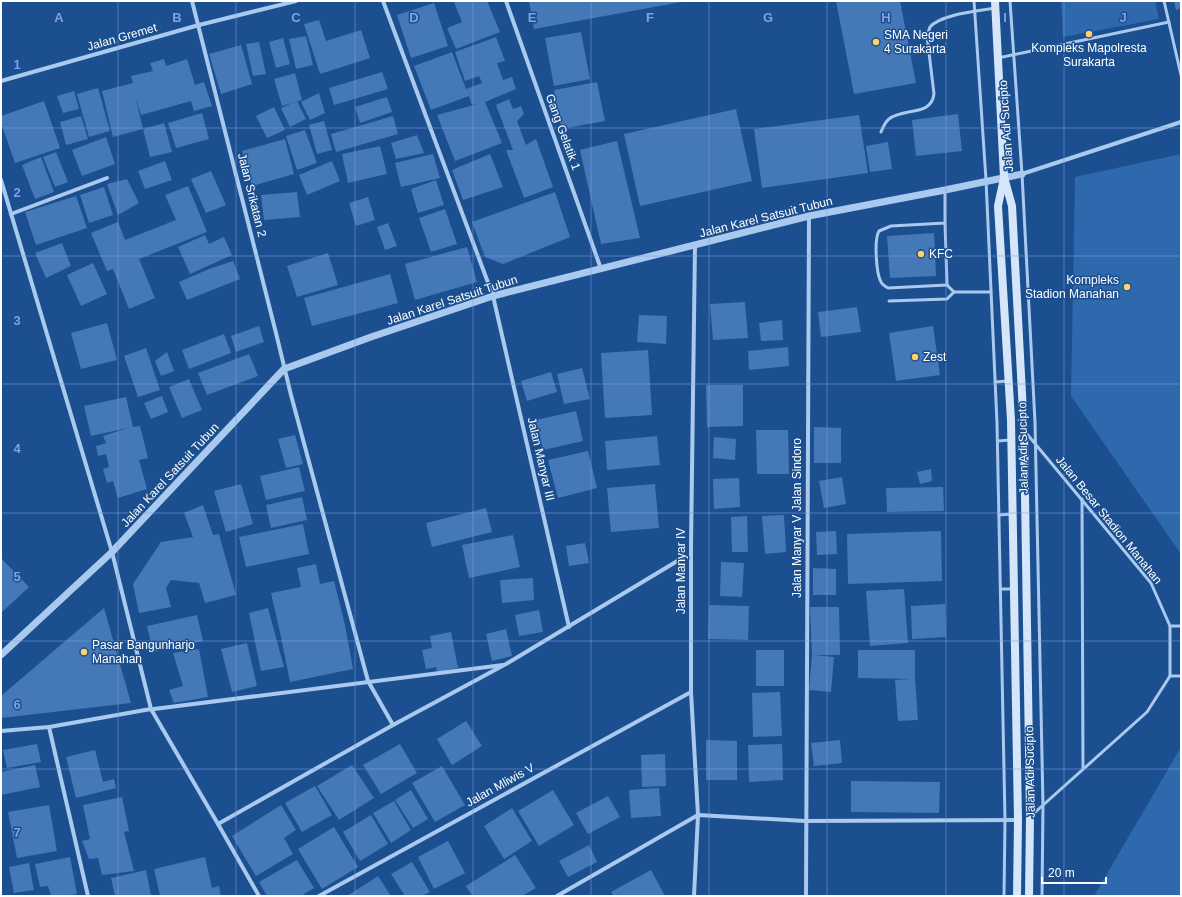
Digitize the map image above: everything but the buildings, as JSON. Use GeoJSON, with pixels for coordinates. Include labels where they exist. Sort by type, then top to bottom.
{"type":"FeatureCollection","features":[{"type":"Feature","properties":{"kind":"main road","name":"Jalan Adi Sucipto"},"geometry":{"type":"LineString","coordinates":[[995,4],[1004,177],[1012,206],[1024,431],[1030,816],[1029,896]]}},
{"type":"Feature","properties":{"kind":"main road","name":"Jalan Adi Sucipto"},"geometry":{"type":"LineString","coordinates":[[1004,177],[998,206],[1009,381],[1011,440],[1018,820],[1017,896]]}},
{"type":"Feature","properties":{"kind":"street","name":"Jalan Srikatan 2"},"geometry":{"type":"LineString","coordinates":[[192,1],[200,26],[284,370],[368,681],[393,725]]}},
{"type":"Feature","properties":{"kind":"street","name":"Jalan Gremet"},"geometry":{"type":"LineString","coordinates":[[1,81],[296,1]]}},
{"type":"Feature","properties":{"kind":"street","name":"Jalan Manyar III"},"geometry":{"type":"LineString","coordinates":[[383,1],[493,296],[570,627]]}},
{"type":"Feature","properties":{"kind":"street","name":"Gang Gelatik 1"},"geometry":{"type":"LineString","coordinates":[[506,1],[602,269]]}},
{"type":"Feature","properties":{"kind":"street"},"geometry":{"type":"LineString","coordinates":[[1022,174],[1181,122]]}},
{"type":"Feature","properties":{"kind":"street","name":"Jalan Karel Satsuit Tubun"},"geometry":{"type":"LineString","coordinates":[[1,655],[112,552],[284,370],[371,337],[493,296],[809,216],[1022,174]]}},
{"type":"Feature","properties":{"kind":"street"},"geometry":{"type":"LineString","coordinates":[[11,214],[107,178]]}},
{"type":"Feature","properties":{"kind":"street"},"geometry":{"type":"LineString","coordinates":[[1,180],[112,552],[152,709],[258,896]]}},
{"type":"Feature","properties":{"kind":"street","name":"Jalan Manyar V Jalan Sindoro"},"geometry":{"type":"LineString","coordinates":[[806,896],[805,821],[809,216]]}},
{"type":"Feature","properties":{"kind":"street","name":"Jalan Manyar IV"},"geometry":{"type":"LineString","coordinates":[[694,896],[698,815],[691,692],[691,546],[695,245]]}},
{"type":"Feature","properties":{"kind":"street"},"geometry":{"type":"LineString","coordinates":[[218,824],[393,725],[506,664],[570,627],[684,557]]}},
{"type":"Feature","properties":{"kind":"street"},"geometry":{"type":"LineString","coordinates":[[1,731],[49,726],[152,709],[506,664]]}},
{"type":"Feature","properties":{"kind":"street","name":"Jalan Mliwis V"},"geometry":{"type":"LineString","coordinates":[[319,896],[691,692]]}},
{"type":"Feature","properties":{"kind":"street"},"geometry":{"type":"LineString","coordinates":[[49,726],[88,896]]}},
{"type":"Feature","properties":{"kind":"street"},"geometry":{"type":"LineString","coordinates":[[557,896],[698,815],[805,821],[1018,820]]}},
{"type":"Feature","properties":{"kind":"lane","name":"Jalan Adi Sucipto"},"geometry":{"type":"LineString","coordinates":[[974,1],[986,180],[998,441],[1005,820],[1004,896]]}},
{"type":"Feature","properties":{"kind":"lane","name":"Jalan Adi Sucipto"},"geometry":{"type":"LineString","coordinates":[[1010,1],[1022,174],[1036,422],[1035,443],[1043,805],[1042,896]]}},
{"type":"Feature","properties":{"kind":"lane"},"geometry":{"type":"LineString","coordinates":[[1164,1],[1181,75]]}},
{"type":"Feature","properties":{"kind":"lane"},"geometry":{"type":"LineString","coordinates":[[881,132],[888,119],[898,114],[925,108],[933,101],[934,94],[927,36],[930,28],[937,22],[948,17],[975,12],[995,4]]}},
{"type":"Feature","properties":{"kind":"lane"},"geometry":{"type":"LineString","coordinates":[[998,58],[1169,22]]}},
{"type":"Feature","properties":{"kind":"lane"},"geometry":{"type":"LineString","coordinates":[[1177,56],[1181,55]]}},
{"type":"Feature","properties":{"kind":"lane"},"geometry":{"type":"LineString","coordinates":[[945,190],[947,285],[954,292],[991,292]]}},
{"type":"Feature","properties":{"kind":"lane"},"geometry":{"type":"LineString","coordinates":[[945,223],[891,226],[879,231],[876,239],[878,273],[881,284],[888,288],[947,285]]}},
{"type":"Feature","properties":{"kind":"lane"},"geometry":{"type":"LineString","coordinates":[[889,301],[947,299],[954,292]]}},
{"type":"Feature","properties":{"kind":"lane"},"geometry":{"type":"LineString","coordinates":[[995,382],[1009,381]]}},
{"type":"Feature","properties":{"kind":"lane","name":"Jalan Besar Stadion Manahan"},"geometry":{"type":"LineString","coordinates":[[1024,431],[1151,583],[1170,626],[1170,676]]}},
{"type":"Feature","properties":{"kind":"lane"},"geometry":{"type":"LineString","coordinates":[[998,441],[1011,440]]}},
{"type":"Feature","properties":{"kind":"lane"},"geometry":{"type":"LineString","coordinates":[[1082,499],[1083,769]]}},
{"type":"Feature","properties":{"kind":"lane"},"geometry":{"type":"LineString","coordinates":[[999,515],[1012,514]]}},
{"type":"Feature","properties":{"kind":"lane"},"geometry":{"type":"LineString","coordinates":[[1001,589],[1014,589]]}},
{"type":"Feature","properties":{"kind":"lane"},"geometry":{"type":"LineString","coordinates":[[1170,626],[1181,626]]}},
{"type":"Feature","properties":{"kind":"lane"},"geometry":{"type":"LineString","coordinates":[[1030,816],[1147,712],[1170,676],[1181,676]]}},
{"type":"Feature","properties":{"kind":"shaded area"},"geometry":{"type":"Polygon","coordinates":[[[1061,1],[1155,1],[1159,19],[1063,37],[1061,1]]]}},
{"type":"Feature","properties":{"kind":"shaded area","name":"Kompleks Stadion Manahan"},"geometry":{"type":"Polygon","coordinates":[[[1181,154],[1181,554],[1071,396],[1075,177],[1181,154]]]}},
{"type":"Feature","properties":{"kind":"shaded area"},"geometry":{"type":"Polygon","coordinates":[[[1181,747],[1181,896],[1094,896],[1181,747]]]}},
{"type":"Feature","properties":{"kind":"place","name":"Kompleks Mapolresta Surakarta"},"geometry":{"type":"Point","coordinates":[1089,34]}},
{"type":"Feature","properties":{"kind":"place","name":"SMA Negeri 4 Surakarta"},"geometry":{"type":"Point","coordinates":[876,42]}},
{"type":"Feature","properties":{"kind":"place","name":"KFC"},"geometry":{"type":"Point","coordinates":[921,254]}},
{"type":"Feature","properties":{"kind":"place","name":"Kompleks Stadion Manahan"},"geometry":{"type":"Point","coordinates":[1127,287]}},
{"type":"Feature","properties":{"kind":"place","name":"Zest"},"geometry":{"type":"Point","coordinates":[915,357]}},
{"type":"Feature","properties":{"kind":"place","name":"Pasar Bangunharjo Manahan"},"geometry":{"type":"Point","coordinates":[84,652]}}]}
